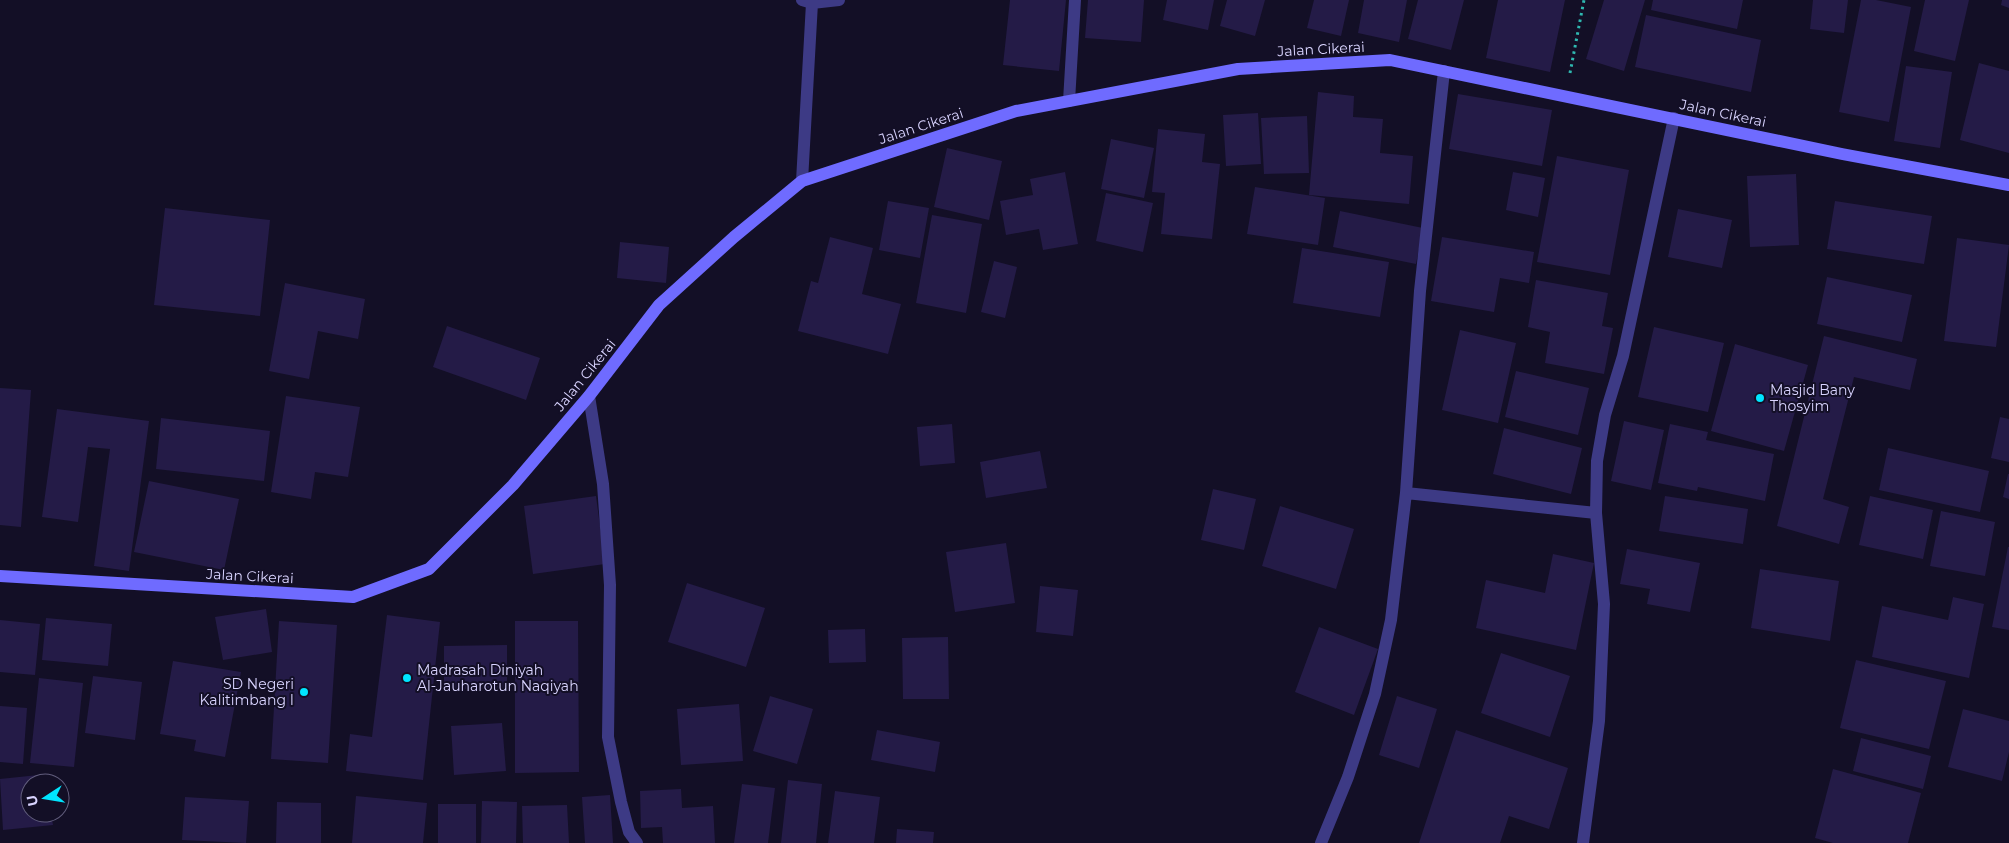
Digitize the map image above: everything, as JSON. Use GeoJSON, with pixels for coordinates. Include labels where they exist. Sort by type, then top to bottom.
{"type":"FeatureCollection","features":[{"type":"Feature","properties":{"kind":"street"},"geometry":{"type":"LineString","coordinates":[[802,181],[807,2],[839,0]]}},
{"type":"Feature","properties":{"kind":"street"},"geometry":{"type":"LineString","coordinates":[[1069,101],[1075,0]]}},
{"type":"Feature","properties":{"kind":"street","name":"Jalan Cikerai"},"geometry":{"type":"LineString","coordinates":[[0,576],[353,597],[429,569],[513,485],[589,396],[659,305],[734,237],[802,181],[1016,111],[1238,69],[1390,60],[1842,154],[2009,185]]}},
{"type":"Feature","properties":{"kind":"street"},"geometry":{"type":"LineString","coordinates":[[1321,843],[1348,777],[1375,694],[1391,620],[1406,493],[1420,291],[1444,70]]}},
{"type":"Feature","properties":{"kind":"street"},"geometry":{"type":"LineString","coordinates":[[1583,843],[1599,720],[1604,604],[1596,512],[1597,461],[1605,415],[1623,356],[1674,118]]}},
{"type":"Feature","properties":{"kind":"street"},"geometry":{"type":"LineString","coordinates":[[589,396],[602,484],[610,585],[608,737],[620,802],[629,832],[637,843]]}},
{"type":"Feature","properties":{"kind":"street"},"geometry":{"type":"LineString","coordinates":[[1406,493],[1596,512]]}},
{"type":"Feature","properties":{"kind":"path"},"geometry":{"type":"LineString","coordinates":[[1566,96],[1584,0]]}},
{"type":"Feature","properties":{"kind":"building"},"geometry":{"type":"Polygon","coordinates":[[[1010,0],[1066,0],[1059,71],[1003,65],[1010,0]]]}},
{"type":"Feature","properties":{"kind":"building"},"geometry":{"type":"Polygon","coordinates":[[[1088,0],[1144,0],[1141,42],[1085,38],[1088,0]]]}},
{"type":"Feature","properties":{"kind":"building"},"geometry":{"type":"Polygon","coordinates":[[[1167,0],[1214,0],[1208,30],[1163,20],[1167,0]]]}},
{"type":"Feature","properties":{"kind":"building"},"geometry":{"type":"Polygon","coordinates":[[[1227,0],[1265,0],[1255,36],[1220,26],[1227,0]]]}},
{"type":"Feature","properties":{"kind":"building"},"geometry":{"type":"Polygon","coordinates":[[[1314,0],[1349,0],[1341,36],[1307,28],[1314,0]]]}},
{"type":"Feature","properties":{"kind":"building"},"geometry":{"type":"Polygon","coordinates":[[[1364,0],[1407,0],[1399,42],[1358,33],[1364,0]]]}},
{"type":"Feature","properties":{"kind":"building"},"geometry":{"type":"Polygon","coordinates":[[[1418,0],[1464,0],[1451,50],[1408,39],[1418,0]]]}},
{"type":"Feature","properties":{"kind":"building"},"geometry":{"type":"Polygon","coordinates":[[[1498,0],[1565,0],[1550,72],[1486,58],[1498,0]]]}},
{"type":"Feature","properties":{"kind":"building"},"geometry":{"type":"Polygon","coordinates":[[[1604,0],[1645,0],[1624,71],[1586,59],[1604,0]]]}},
{"type":"Feature","properties":{"kind":"building"},"geometry":{"type":"Polygon","coordinates":[[[1653,0],[1743,0],[1737,29],[1651,10],[1653,0]]]}},
{"type":"Feature","properties":{"kind":"building"},"geometry":{"type":"Polygon","coordinates":[[[1813,0],[1848,0],[1844,33],[1810,29],[1813,0]]]}},
{"type":"Feature","properties":{"kind":"building"},"geometry":{"type":"Polygon","coordinates":[[[1861,0],[1876,0],[1911,7],[1889,122],[1839,112],[1861,0]]]}},
{"type":"Feature","properties":{"kind":"building"},"geometry":{"type":"Polygon","coordinates":[[[1925,0],[1969,0],[1955,61],[1914,51],[1925,0]]]}},
{"type":"Feature","properties":{"kind":"building"},"geometry":{"type":"Polygon","coordinates":[[[2002,0],[2009,0],[2009,8],[2001,5],[2002,0]]]}},
{"type":"Feature","properties":{"kind":"building"},"geometry":{"type":"Polygon","coordinates":[[[1646,15],[1761,40],[1751,92],[1635,67],[1646,15]]]}},
{"type":"Feature","properties":{"kind":"building"},"geometry":{"type":"Polygon","coordinates":[[[1979,63],[2009,71],[2009,153],[1960,140],[1979,63]]]}},
{"type":"Feature","properties":{"kind":"building"},"geometry":{"type":"Polygon","coordinates":[[[1906,66],[1952,72],[1940,148],[1894,141],[1906,66]]]}},
{"type":"Feature","properties":{"kind":"building"},"geometry":{"type":"Polygon","coordinates":[[[1318,92],[1354,96],[1353,117],[1383,119],[1380,153],[1413,156],[1409,204],[1309,195],[1318,92]]]}},
{"type":"Feature","properties":{"kind":"building"},"geometry":{"type":"Polygon","coordinates":[[[1458,94],[1552,110],[1542,166],[1449,149],[1458,94]]]}},
{"type":"Feature","properties":{"kind":"building"},"geometry":{"type":"Polygon","coordinates":[[[1258,113],[1261,164],[1226,166],[1223,115],[1258,113]]]}},
{"type":"Feature","properties":{"kind":"building"},"geometry":{"type":"Polygon","coordinates":[[[1307,116],[1309,173],[1264,174],[1261,118],[1307,116]]]}},
{"type":"Feature","properties":{"kind":"building"},"geometry":{"type":"Polygon","coordinates":[[[1158,129],[1205,134],[1202,162],[1220,164],[1212,239],[1161,234],[1165,193],[1152,192],[1158,129]]]}},
{"type":"Feature","properties":{"kind":"building"},"geometry":{"type":"Polygon","coordinates":[[[1111,139],[1154,148],[1144,198],[1101,189],[1111,139]]]}},
{"type":"Feature","properties":{"kind":"building"},"geometry":{"type":"Polygon","coordinates":[[[947,148],[1002,161],[989,220],[934,207],[947,148]]]}},
{"type":"Feature","properties":{"kind":"building"},"geometry":{"type":"Polygon","coordinates":[[[1557,156],[1629,170],[1610,275],[1537,262],[1557,156]]]}},
{"type":"Feature","properties":{"kind":"building"},"geometry":{"type":"Polygon","coordinates":[[[1065,172],[1078,244],[1043,250],[1039,229],[1006,235],[1000,201],[1033,195],[1030,179],[1065,172]]]}},
{"type":"Feature","properties":{"kind":"building"},"geometry":{"type":"Polygon","coordinates":[[[1513,172],[1545,178],[1538,217],[1506,210],[1513,172]]]}},
{"type":"Feature","properties":{"kind":"building"},"geometry":{"type":"Polygon","coordinates":[[[1796,174],[1799,245],[1750,247],[1747,176],[1796,174]]]}},
{"type":"Feature","properties":{"kind":"building"},"geometry":{"type":"Polygon","coordinates":[[[1255,187],[1325,198],[1318,245],[1247,234],[1255,187]]]}},
{"type":"Feature","properties":{"kind":"building"},"geometry":{"type":"Polygon","coordinates":[[[1106,193],[1153,203],[1143,252],[1096,241],[1106,193]]]}},
{"type":"Feature","properties":{"kind":"building"},"geometry":{"type":"Polygon","coordinates":[[[888,201],[929,208],[920,258],[879,250],[888,201]]]}},
{"type":"Feature","properties":{"kind":"building"},"geometry":{"type":"Polygon","coordinates":[[[1835,201],[1932,216],[1924,264],[1827,249],[1835,201]]]}},
{"type":"Feature","properties":{"kind":"building"},"geometry":{"type":"Polygon","coordinates":[[[165,208],[270,220],[260,316],[154,305],[165,208]]]}},
{"type":"Feature","properties":{"kind":"building"},"geometry":{"type":"Polygon","coordinates":[[[1678,209],[1732,220],[1722,268],[1668,257],[1678,209]]]}},
{"type":"Feature","properties":{"kind":"building"},"geometry":{"type":"Polygon","coordinates":[[[1340,211],[1423,228],[1416,264],[1333,247],[1340,211]]]}},
{"type":"Feature","properties":{"kind":"building"},"geometry":{"type":"Polygon","coordinates":[[[932,215],[982,224],[966,313],[916,303],[932,215]]]}},
{"type":"Feature","properties":{"kind":"building"},"geometry":{"type":"Polygon","coordinates":[[[830,237],[873,248],[862,294],[901,304],[888,354],[798,331],[811,281],[818,283],[830,237]]]}},
{"type":"Feature","properties":{"kind":"building"},"geometry":{"type":"Polygon","coordinates":[[[1442,237],[1534,252],[1529,283],[1500,278],[1494,312],[1431,301],[1442,237]]]}},
{"type":"Feature","properties":{"kind":"building"},"geometry":{"type":"Polygon","coordinates":[[[1957,238],[2009,245],[1996,347],[1944,341],[1957,238]]]}},
{"type":"Feature","properties":{"kind":"building"},"geometry":{"type":"Polygon","coordinates":[[[620,242],[669,247],[666,283],[617,278],[620,242]]]}},
{"type":"Feature","properties":{"kind":"building"},"geometry":{"type":"Polygon","coordinates":[[[1302,248],[1389,262],[1380,317],[1293,303],[1302,248]]]}},
{"type":"Feature","properties":{"kind":"building"},"geometry":{"type":"Polygon","coordinates":[[[994,261],[1017,267],[1005,318],[981,312],[994,261]]]}},
{"type":"Feature","properties":{"kind":"building"},"geometry":{"type":"Polygon","coordinates":[[[1827,277],[1912,295],[1902,342],[1817,324],[1827,277]]]}},
{"type":"Feature","properties":{"kind":"building"},"geometry":{"type":"Polygon","coordinates":[[[1536,280],[1608,293],[1602,326],[1613,328],[1604,374],[1545,363],[1550,332],[1528,327],[1536,280]]]}},
{"type":"Feature","properties":{"kind":"building"},"geometry":{"type":"Polygon","coordinates":[[[285,283],[365,299],[358,339],[318,331],[309,379],[269,371],[285,283]]]}},
{"type":"Feature","properties":{"kind":"building"},"geometry":{"type":"Polygon","coordinates":[[[447,326],[540,358],[526,400],[433,367],[447,326]]]}},
{"type":"Feature","properties":{"kind":"building"},"geometry":{"type":"Polygon","coordinates":[[[1654,327],[1724,343],[1708,412],[1638,397],[1654,327]]]}},
{"type":"Feature","properties":{"kind":"building"},"geometry":{"type":"Polygon","coordinates":[[[1460,330],[1516,343],[1498,423],[1442,410],[1460,330]]]}},
{"type":"Feature","properties":{"kind":"building"},"geometry":{"type":"Polygon","coordinates":[[[1824,336],[1917,359],[1910,390],[1854,377],[1823,499],[1849,507],[1839,544],[1777,526],[1824,336]]]}},
{"type":"Feature","properties":{"kind":"building","name":"Masjid Bany Thosyim"},"geometry":{"type":"Polygon","coordinates":[[[1735,344],[1808,365],[1784,451],[1711,431],[1735,344]]]}},
{"type":"Feature","properties":{"kind":"building"},"geometry":{"type":"Polygon","coordinates":[[[1516,371],[1589,388],[1578,435],[1505,417],[1516,371]]]}},
{"type":"Feature","properties":{"kind":"building"},"geometry":{"type":"Polygon","coordinates":[[[0,388],[31,390],[21,527],[0,525],[0,388]]]}},
{"type":"Feature","properties":{"kind":"building"},"geometry":{"type":"Polygon","coordinates":[[[286,396],[360,407],[348,477],[315,472],[311,499],[271,492],[286,396]]]}},
{"type":"Feature","properties":{"kind":"building"},"geometry":{"type":"Polygon","coordinates":[[[57,409],[149,421],[129,571],[94,566],[110,449],[88,447],[78,522],[42,517],[57,409]]]}},
{"type":"Feature","properties":{"kind":"building"},"geometry":{"type":"Polygon","coordinates":[[[2000,417],[2009,419],[2009,462],[1991,458],[2000,417]]]}},
{"type":"Feature","properties":{"kind":"building"},"geometry":{"type":"Polygon","coordinates":[[[161,418],[270,431],[264,481],[156,469],[161,418]]]}},
{"type":"Feature","properties":{"kind":"building"},"geometry":{"type":"Polygon","coordinates":[[[1624,421],[1664,430],[1651,490],[1611,481],[1624,421]]]}},
{"type":"Feature","properties":{"kind":"building"},"geometry":{"type":"Polygon","coordinates":[[[952,424],[955,463],[920,466],[917,427],[952,424]]]}},
{"type":"Feature","properties":{"kind":"building"},"geometry":{"type":"Polygon","coordinates":[[[1670,424],[1708,432],[1706,440],[1774,454],[1765,501],[1698,487],[1697,491],[1658,483],[1670,424]]]}},
{"type":"Feature","properties":{"kind":"building"},"geometry":{"type":"Polygon","coordinates":[[[1504,428],[1582,448],[1571,494],[1493,474],[1504,428]]]}},
{"type":"Feature","properties":{"kind":"building"},"geometry":{"type":"Polygon","coordinates":[[[1888,448],[1989,471],[1980,512],[1879,490],[1888,448]]]}},
{"type":"Feature","properties":{"kind":"building"},"geometry":{"type":"Polygon","coordinates":[[[1040,451],[1047,488],[986,498],[980,462],[1040,451]]]}},
{"type":"Feature","properties":{"kind":"building"},"geometry":{"type":"Polygon","coordinates":[[[2009,474],[2009,499],[2003,497],[2009,474]]]}},
{"type":"Feature","properties":{"kind":"building"},"geometry":{"type":"Polygon","coordinates":[[[149,481],[239,499],[224,570],[134,552],[149,481]]]}},
{"type":"Feature","properties":{"kind":"building"},"geometry":{"type":"Polygon","coordinates":[[[1213,489],[1256,499],[1244,550],[1201,540],[1213,489]]]}},
{"type":"Feature","properties":{"kind":"building"},"geometry":{"type":"Polygon","coordinates":[[[596,496],[605,564],[533,574],[524,506],[596,496]]]}},
{"type":"Feature","properties":{"kind":"building"},"geometry":{"type":"Polygon","coordinates":[[[1665,496],[1748,509],[1743,544],[1659,531],[1665,496]]]}},
{"type":"Feature","properties":{"kind":"building"},"geometry":{"type":"Polygon","coordinates":[[[1870,496],[1933,510],[1923,559],[1859,545],[1870,496]]]}},
{"type":"Feature","properties":{"kind":"building"},"geometry":{"type":"Polygon","coordinates":[[[1280,506],[1354,529],[1336,589],[1262,566],[1280,506]]]}},
{"type":"Feature","properties":{"kind":"building"},"geometry":{"type":"Polygon","coordinates":[[[1941,511],[1995,522],[1985,576],[1930,566],[1941,511]]]}},
{"type":"Feature","properties":{"kind":"building"},"geometry":{"type":"Polygon","coordinates":[[[1006,543],[1015,603],[955,612],[946,552],[1006,543]]]}},
{"type":"Feature","properties":{"kind":"building"},"geometry":{"type":"Polygon","coordinates":[[[2009,547],[2009,630],[1992,627],[2009,547]]]}},
{"type":"Feature","properties":{"kind":"building"},"geometry":{"type":"Polygon","coordinates":[[[1627,549],[1700,563],[1690,612],[1647,604],[1650,589],[1620,584],[1627,549]]]}},
{"type":"Feature","properties":{"kind":"building"},"geometry":{"type":"Polygon","coordinates":[[[1553,554],[1594,563],[1576,650],[1476,628],[1486,580],[1545,593],[1553,554]]]}},
{"type":"Feature","properties":{"kind":"building"},"geometry":{"type":"Polygon","coordinates":[[[1760,569],[1839,581],[1830,641],[1751,628],[1760,569]]]}},
{"type":"Feature","properties":{"kind":"building"},"geometry":{"type":"Polygon","coordinates":[[[687,583],[765,608],[746,667],[668,642],[687,583]]]}},
{"type":"Feature","properties":{"kind":"building"},"geometry":{"type":"Polygon","coordinates":[[[1040,586],[1078,590],[1073,636],[1036,632],[1040,586]]]}},
{"type":"Feature","properties":{"kind":"building"},"geometry":{"type":"Polygon","coordinates":[[[1953,597],[1984,604],[1969,678],[1872,657],[1882,606],[1948,620],[1953,597]]]}},
{"type":"Feature","properties":{"kind":"building"},"geometry":{"type":"Polygon","coordinates":[[[266,609],[272,652],[223,660],[215,617],[266,609]]]}},
{"type":"Feature","properties":{"kind":"building","name":"Madrasah Diniyah Al-Jauharotun Naqiyah"},"geometry":{"type":"Polygon","coordinates":[[[387,615],[440,622],[423,780],[346,771],[350,734],[372,737],[387,615]]]}},
{"type":"Feature","properties":{"kind":"building"},"geometry":{"type":"Polygon","coordinates":[[[46,618],[112,624],[108,666],[42,660],[46,618]]]}},
{"type":"Feature","properties":{"kind":"building"},"geometry":{"type":"Polygon","coordinates":[[[0,620],[40,624],[35,675],[0,672],[0,620]]]}},
{"type":"Feature","properties":{"kind":"building","name":"SD Negeri Kalitimbang I"},"geometry":{"type":"Polygon","coordinates":[[[279,621],[337,625],[328,763],[271,759],[279,621]]]}},
{"type":"Feature","properties":{"kind":"building"},"geometry":{"type":"Polygon","coordinates":[[[515,621],[578,621],[579,772],[515,773],[515,621]]]}},
{"type":"Feature","properties":{"kind":"building"},"geometry":{"type":"Polygon","coordinates":[[[1319,627],[1378,649],[1354,715],[1295,692],[1319,627]]]}},
{"type":"Feature","properties":{"kind":"building"},"geometry":{"type":"Polygon","coordinates":[[[865,629],[866,662],[829,663],[828,630],[865,629]]]}},
{"type":"Feature","properties":{"kind":"building"},"geometry":{"type":"Polygon","coordinates":[[[948,637],[949,699],[903,699],[902,638],[948,637]]]}},
{"type":"Feature","properties":{"kind":"building"},"geometry":{"type":"Polygon","coordinates":[[[507,645],[507,689],[444,689],[444,646],[507,645]]]}},
{"type":"Feature","properties":{"kind":"building"},"geometry":{"type":"Polygon","coordinates":[[[1501,653],[1570,676],[1550,737],[1481,713],[1501,653]]]}},
{"type":"Feature","properties":{"kind":"building"},"geometry":{"type":"Polygon","coordinates":[[[1856,660],[1946,681],[1929,749],[1840,728],[1856,660]]]}},
{"type":"Feature","properties":{"kind":"building"},"geometry":{"type":"Polygon","coordinates":[[[173,661],[241,672],[225,757],[194,751],[196,740],[160,734],[173,661]]]}},
{"type":"Feature","properties":{"kind":"building"},"geometry":{"type":"Polygon","coordinates":[[[93,676],[142,682],[135,740],[85,733],[93,676]]]}},
{"type":"Feature","properties":{"kind":"building"},"geometry":{"type":"Polygon","coordinates":[[[39,678],[83,683],[74,767],[30,763],[39,678]]]}},
{"type":"Feature","properties":{"kind":"building"},"geometry":{"type":"Polygon","coordinates":[[[770,696],[813,709],[797,764],[753,751],[770,696]]]}},
{"type":"Feature","properties":{"kind":"building"},"geometry":{"type":"Polygon","coordinates":[[[1397,696],[1437,709],[1419,768],[1379,755],[1397,696]]]}},
{"type":"Feature","properties":{"kind":"building"},"geometry":{"type":"Polygon","coordinates":[[[739,704],[743,761],[681,765],[677,709],[739,704]]]}},
{"type":"Feature","properties":{"kind":"building"},"geometry":{"type":"Polygon","coordinates":[[[0,706],[27,708],[23,764],[0,762],[0,706]]]}},
{"type":"Feature","properties":{"kind":"building"},"geometry":{"type":"Polygon","coordinates":[[[1963,709],[2009,721],[2009,752],[2002,781],[1948,767],[1963,709]]]}},
{"type":"Feature","properties":{"kind":"building"},"geometry":{"type":"Polygon","coordinates":[[[502,723],[506,771],[454,775],[451,726],[502,723]]]}},
{"type":"Feature","properties":{"kind":"building"},"geometry":{"type":"Polygon","coordinates":[[[877,730],[940,742],[935,772],[871,760],[877,730]]]}},
{"type":"Feature","properties":{"kind":"building"},"geometry":{"type":"Polygon","coordinates":[[[1456,730],[1568,768],[1549,829],[1509,816],[1500,843],[1419,843],[1456,730]]]}},
{"type":"Feature","properties":{"kind":"building"},"geometry":{"type":"Polygon","coordinates":[[[1861,738],[1931,756],[1923,789],[1853,771],[1861,738]]]}},
{"type":"Feature","properties":{"kind":"building"},"geometry":{"type":"Polygon","coordinates":[[[1833,769],[1921,793],[1908,843],[1833,843],[1815,838],[1833,769]]]}},
{"type":"Feature","properties":{"kind":"building"},"geometry":{"type":"Polygon","coordinates":[[[20,777],[20,823],[53,823],[53,825],[3,830],[0,779],[20,777]]]}},
{"type":"Feature","properties":{"kind":"building"},"geometry":{"type":"Polygon","coordinates":[[[788,780],[822,784],[816,843],[781,843],[788,780]]]}},
{"type":"Feature","properties":{"kind":"building"},"geometry":{"type":"Polygon","coordinates":[[[742,784],[775,788],[768,843],[734,843],[742,784]]]}},
{"type":"Feature","properties":{"kind":"building"},"geometry":{"type":"Polygon","coordinates":[[[681,789],[682,808],[713,806],[715,843],[663,843],[662,827],[641,828],[640,791],[681,789]]]}},
{"type":"Feature","properties":{"kind":"building"},"geometry":{"type":"Polygon","coordinates":[[[835,791],[880,797],[874,843],[828,843],[835,791]]]}},
{"type":"Feature","properties":{"kind":"building"},"geometry":{"type":"Polygon","coordinates":[[[610,795],[613,843],[585,843],[582,797],[610,795]]]}},
{"type":"Feature","properties":{"kind":"building"},"geometry":{"type":"Polygon","coordinates":[[[356,796],[427,803],[423,843],[352,843],[356,796]]]}},
{"type":"Feature","properties":{"kind":"building"},"geometry":{"type":"Polygon","coordinates":[[[185,797],[249,801],[246,843],[182,840],[185,797]]]}},
{"type":"Feature","properties":{"kind":"building"},"geometry":{"type":"Polygon","coordinates":[[[482,801],[517,802],[516,843],[481,843],[482,801]]]}},
{"type":"Feature","properties":{"kind":"building"},"geometry":{"type":"Polygon","coordinates":[[[277,802],[321,803],[321,843],[276,843],[277,802]]]}},
{"type":"Feature","properties":{"kind":"building"},"geometry":{"type":"Polygon","coordinates":[[[438,804],[476,804],[476,843],[438,843],[438,804]]]}},
{"type":"Feature","properties":{"kind":"building"},"geometry":{"type":"Polygon","coordinates":[[[567,805],[569,843],[523,843],[522,806],[567,805]]]}},
{"type":"Feature","properties":{"kind":"building"},"geometry":{"type":"Polygon","coordinates":[[[897,829],[934,832],[933,843],[896,843],[897,829]]]}},
{"type":"Feature","properties":{"kind":"place","name":"Masjid Bany Thosyim"},"geometry":{"type":"Point","coordinates":[1760,398]}},
{"type":"Feature","properties":{"kind":"place","name":"Madrasah Diniyah Al-Jauharotun Naqiyah"},"geometry":{"type":"Point","coordinates":[407,678]}},
{"type":"Feature","properties":{"kind":"place","name":"SD Negeri Kalitimbang I"},"geometry":{"type":"Point","coordinates":[304,692]}}]}
